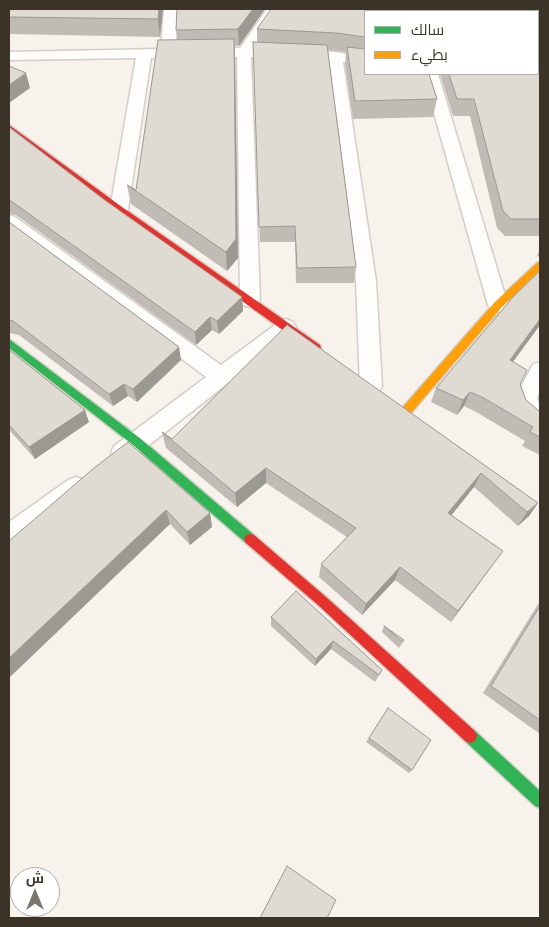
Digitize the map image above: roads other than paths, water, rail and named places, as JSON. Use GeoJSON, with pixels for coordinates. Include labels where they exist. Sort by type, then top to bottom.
{"type":"FeatureCollection","features":[{"type":"Feature","properties":{"kind":"street"},"geometry":{"type":"LineString","coordinates":[[168,52],[171,9]]}},
{"type":"Feature","properties":{"kind":"street"},"geometry":{"type":"LineString","coordinates":[[250,300],[244,52],[274,9]]}},
{"type":"Feature","properties":{"kind":"street"},"geometry":{"type":"LineString","coordinates":[[9,56],[244,52],[335,56],[364,61]]}},
{"type":"Feature","properties":{"kind":"street"},"geometry":{"type":"LineString","coordinates":[[119,209],[144,53]]}},
{"type":"Feature","properties":{"kind":"street"},"geometry":{"type":"LineString","coordinates":[[335,56],[366,281],[375,389]]}},
{"type":"Feature","properties":{"kind":"street"},"geometry":{"type":"LineString","coordinates":[[430,75],[498,304]]}},
{"type":"Feature","properties":{"kind":"street"},"geometry":{"type":"LineString","coordinates":[[9,127],[119,209],[325,354]]}},
{"type":"Feature","properties":{"kind":"street"},"geometry":{"type":"LineString","coordinates":[[9,222],[222,377]]}},
{"type":"Feature","properties":{"kind":"street"},"geometry":{"type":"LineString","coordinates":[[407,411],[498,304],[540,265]]}},
{"type":"Feature","properties":{"kind":"street"},"geometry":{"type":"LineString","coordinates":[[10,534],[137,442],[286,327]]}},
{"type":"Feature","properties":{"kind":"street"},"geometry":{"type":"LineString","coordinates":[[9,343],[137,442],[322,601],[540,801]]}},
{"type":"Feature","properties":{"kind":"street"},"geometry":{"type":"LineString","coordinates":[[540,370],[526,398],[528,407],[540,418]]}},
{"type":"Feature","properties":{"kind":"street"},"geometry":{"type":"LineString","coordinates":[[356,376],[375,389]]}}]}
